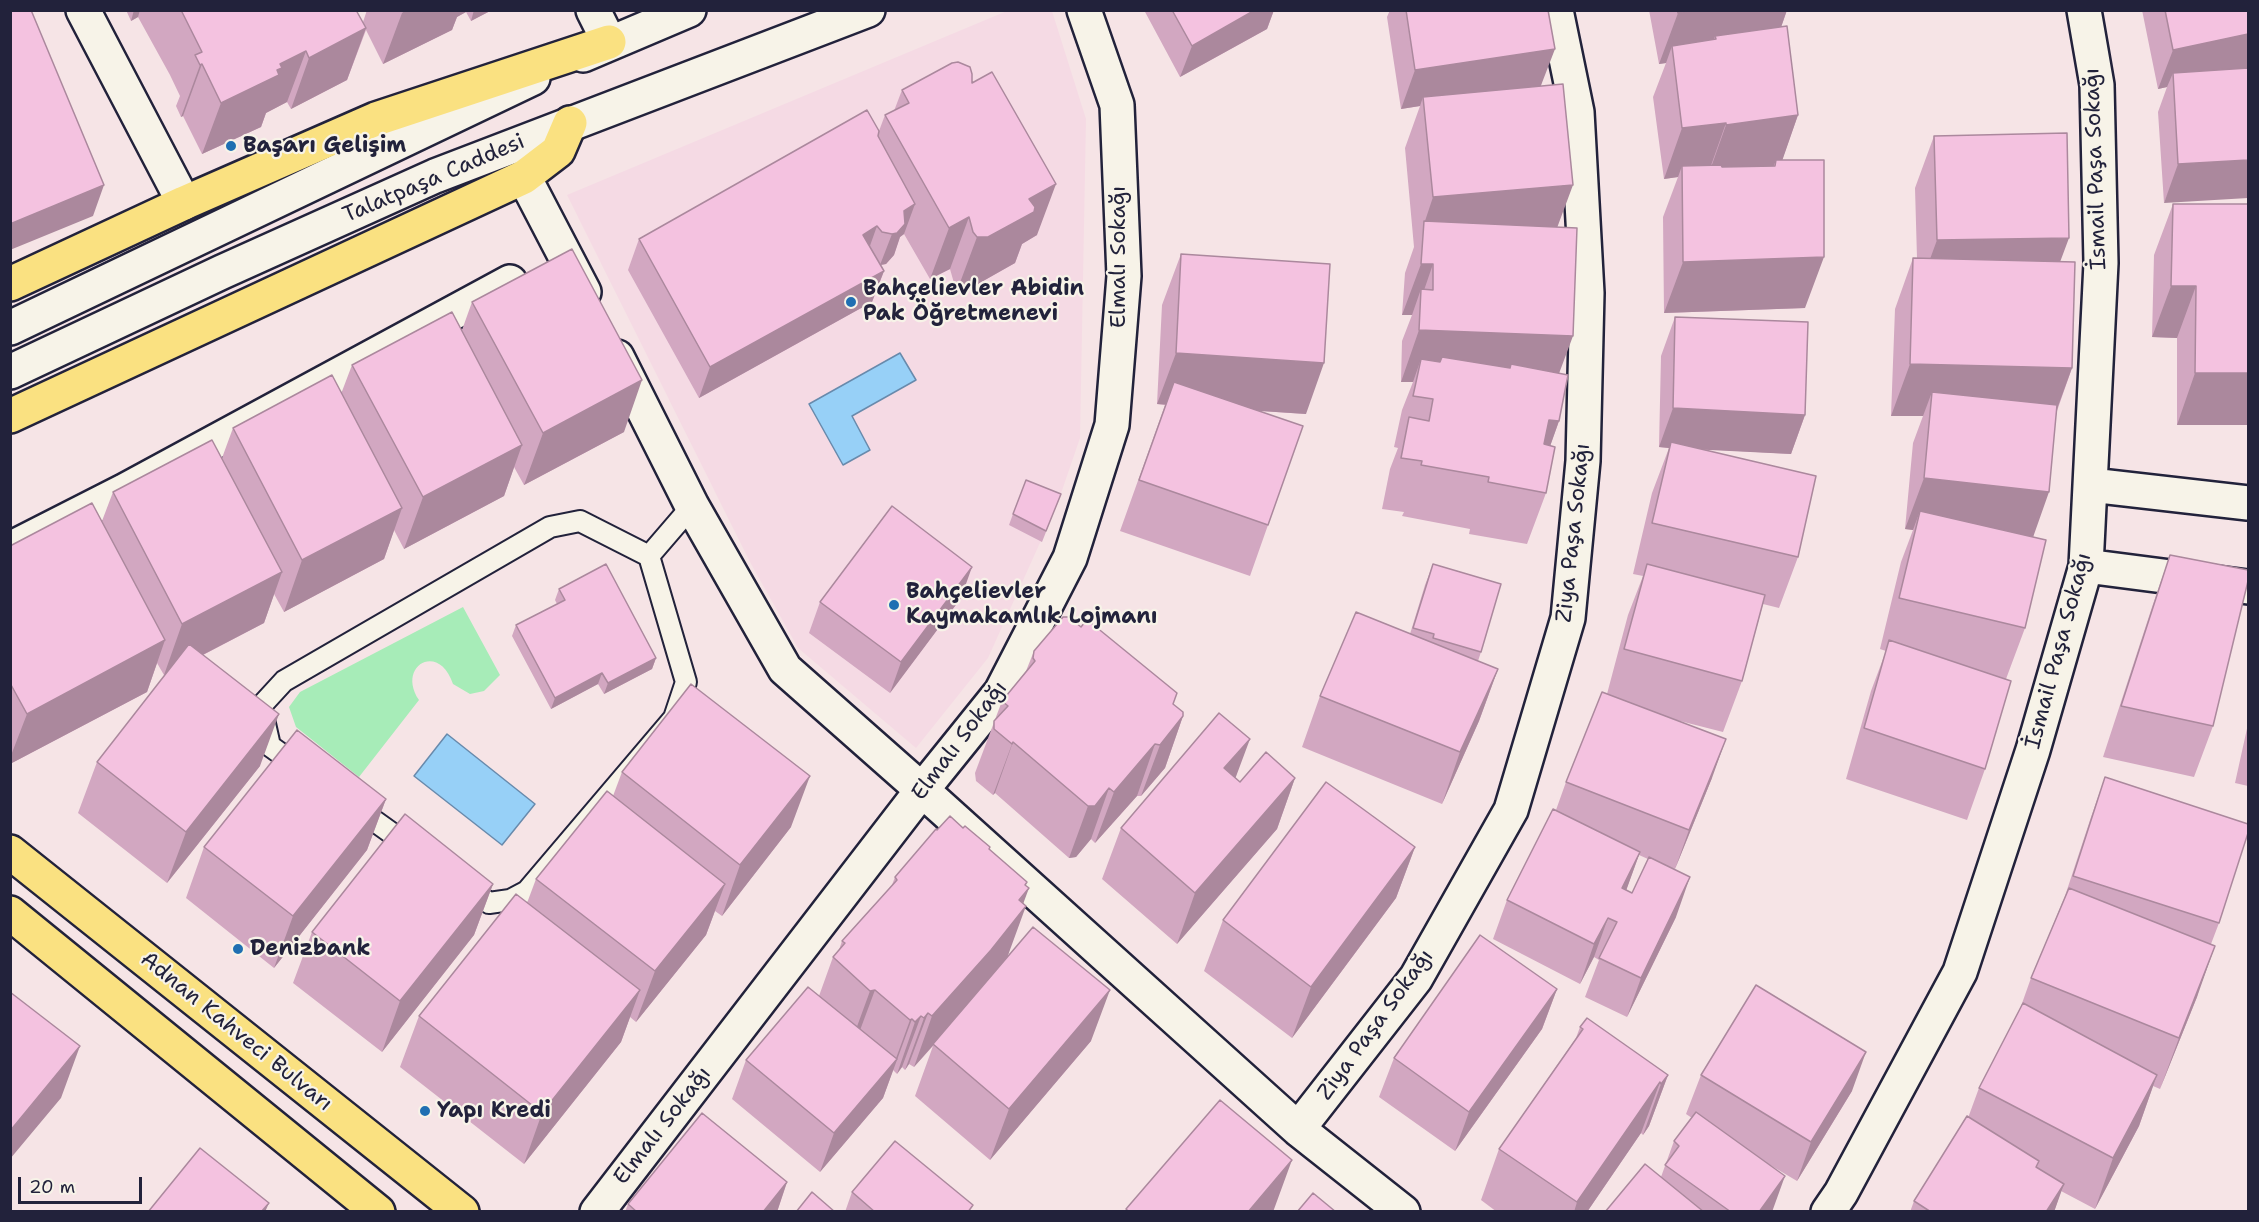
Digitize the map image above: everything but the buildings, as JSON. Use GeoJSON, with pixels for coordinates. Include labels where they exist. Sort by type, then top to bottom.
{"type":"FeatureCollection","features":[{"type":"Feature","properties":{"kind":"main road"},"geometry":{"type":"LineString","coordinates":[[10,284],[184,203],[376,118],[609,42]]}},
{"type":"Feature","properties":{"kind":"main road"},"geometry":{"type":"LineString","coordinates":[[10,416],[524,177],[558,151],[570,123]]}},
{"type":"Feature","properties":{"kind":"main road","name":"Adnan Kahveci Bulvarı"},"geometry":{"type":"LineString","coordinates":[[10,852],[462,1212]]}},
{"type":"Feature","properties":{"kind":"main road"},"geometry":{"type":"LineString","coordinates":[[10,913],[378,1212]]}},
{"type":"Feature","properties":{"kind":"street"},"geometry":{"type":"LineString","coordinates":[[83,10],[184,203]]}},
{"type":"Feature","properties":{"kind":"street"},"geometry":{"type":"LineString","coordinates":[[593,10],[609,42]]}},
{"type":"Feature","properties":{"kind":"street","name":"Talatpaşa Caddesi"},"geometry":{"type":"LineString","coordinates":[[10,328],[609,42],[689,10]]}},
{"type":"Feature","properties":{"kind":"street","name":"Talatpaşa Caddesi"},"geometry":{"type":"LineString","coordinates":[[10,372],[222,272],[414,186],[570,123],[868,10]]}},
{"type":"Feature","properties":{"kind":"street","name":"Elmalı Sokağı"},"geometry":{"type":"LineString","coordinates":[[597,1212],[922,790],[1001,692],[1070,558],[1112,426],[1124,276],[1117,105],[1084,10]]}},
{"type":"Feature","properties":{"kind":"street","name":"Ziya Paşa Sokağı"},"geometry":{"type":"LineString","coordinates":[[1298,1129],[1416,978],[1512,810],[1568,618],[1583,461],[1587,293],[1577,112],[1556,10]]}},
{"type":"Feature","properties":{"kind":"street","name":"İsmail Paşa Sokağı"},"geometry":{"type":"LineString","coordinates":[[1828,1212],[1841,1193],[1960,972],[2033,750],[2086,566],[2101,252],[2097,85],[2084,10]]}},
{"type":"Feature","properties":{"kind":"street"},"geometry":{"type":"LineString","coordinates":[[524,177],[692,506],[785,669],[1298,1129],[1403,1212]]}},
{"type":"Feature","properties":{"kind":"street"},"geometry":{"type":"LineString","coordinates":[[10,549],[124,491],[564,253]]}},
{"type":"Feature","properties":{"kind":"street"},"geometry":{"type":"LineString","coordinates":[[2091,484],[2248,503]]}},
{"type":"Feature","properties":{"kind":"street"},"geometry":{"type":"LineString","coordinates":[[2086,566],[2248,587]]}},
{"type":"Feature","properties":{"kind":"lane"},"geometry":{"type":"LineString","coordinates":[[649,555],[692,506]]}},
{"type":"Feature","properties":{"kind":"lane"},"geometry":{"type":"LineString","coordinates":[[580,521],[649,555],[686,682],[674,718],[527,891],[510,900],[489,903],[270,746],[261,706],[284,681],[550,527],[580,521]]}},
{"type":"Feature","properties":{"kind":"shaded area","name":"Bahçelievler Abidin Pak Öğretmenevi"},"geometry":{"type":"Polygon","coordinates":[[[1007,11],[1052,11],[1086,119],[1080,438],[1057,505],[988,658],[916,748],[798,648],[750,562],[567,195],[1007,11]]]}},
{"type":"Feature","properties":{"kind":"green space"},"geometry":{"type":"Polygon","coordinates":[[[463,607],[500,675],[484,691],[470,694],[453,684],[447,671],[439,664],[430,661],[422,663],[416,669],[413,677],[413,688],[419,700],[359,777],[296,727],[289,707],[300,692],[463,607]]]}},
{"type":"Feature","properties":{"kind":"water"},"geometry":{"type":"Polygon","coordinates":[[[900,353],[916,380],[852,416],[870,450],[843,465],[809,404],[900,353]]]}},
{"type":"Feature","properties":{"kind":"water"},"geometry":{"type":"Polygon","coordinates":[[[447,734],[535,804],[502,845],[414,776],[447,734]]]}},
{"type":"Feature","properties":{"kind":"place","name":"Başarı Gelişim"},"geometry":{"type":"Point","coordinates":[231,146]}},
{"type":"Feature","properties":{"kind":"place","name":"Bahçelievler Abidin Pak Öğretmenevi"},"geometry":{"type":"Point","coordinates":[851,302]}},
{"type":"Feature","properties":{"kind":"place","name":"Bahçelievler Kaymakamlık Lojmanı"},"geometry":{"type":"Point","coordinates":[894,605]}},
{"type":"Feature","properties":{"kind":"place","name":"Denizbank"},"geometry":{"type":"Point","coordinates":[238,949]}},
{"type":"Feature","properties":{"kind":"place","name":"Yapı Kredi"},"geometry":{"type":"Point","coordinates":[425,1111]}}]}
